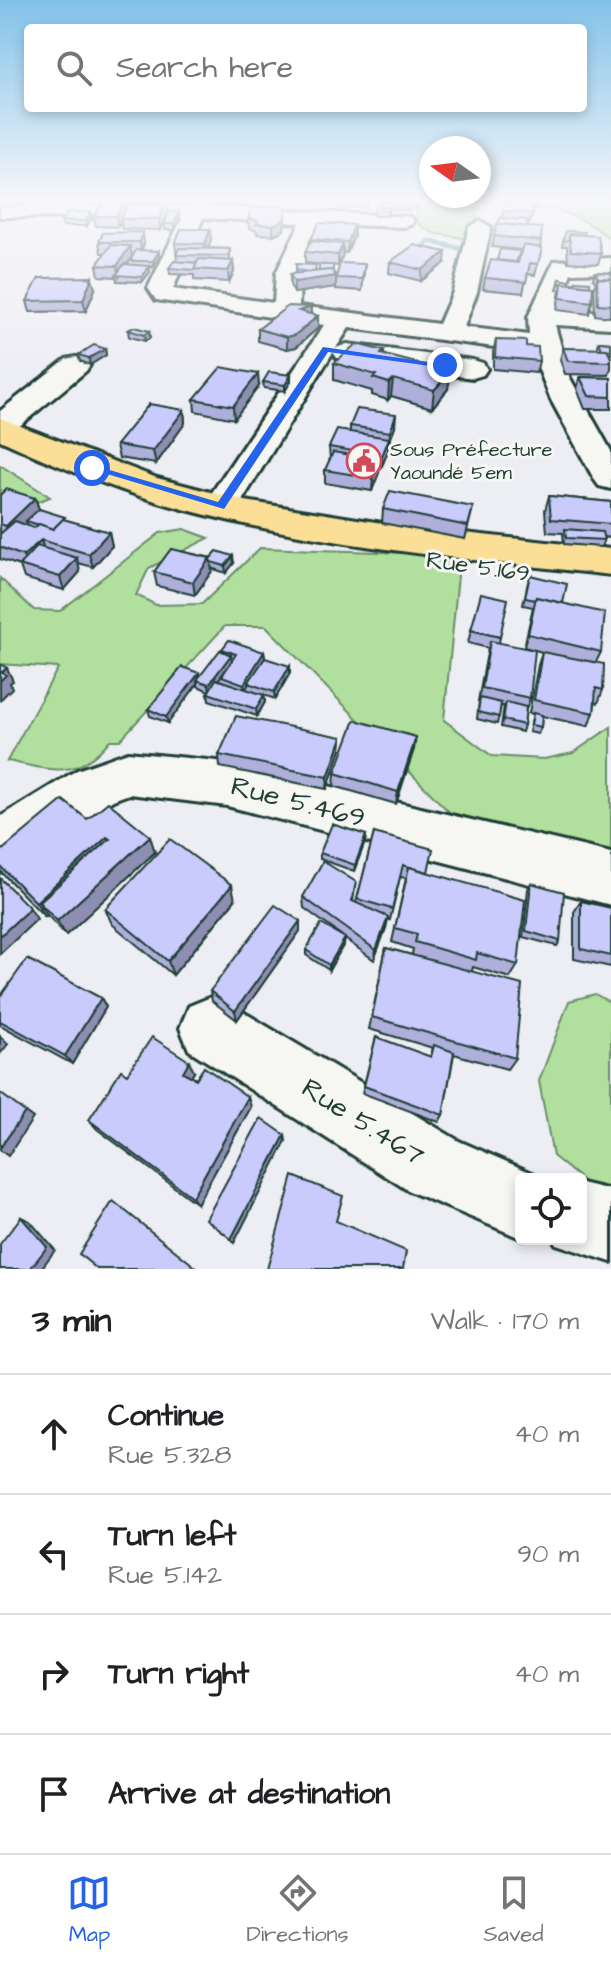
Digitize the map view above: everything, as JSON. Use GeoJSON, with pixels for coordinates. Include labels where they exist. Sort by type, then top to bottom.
{"type":"FeatureCollection","features":[{"type":"Feature","properties":{"kind":"main road"},"geometry":{"type":"LineString","coordinates":[[0,427],[92,468],[352,540]]}},
{"type":"Feature","properties":{"kind":"main road"},"geometry":{"type":"LineString","coordinates":[[0,452],[70,484],[141,506],[246,531],[352,540]]}},
{"type":"Feature","properties":{"kind":"main road","name":"Rue 5.169"},"geometry":{"type":"LineString","coordinates":[[352,540],[611,562]]}},
{"type":"Feature","properties":{"kind":"main road","name":"Rue 5.169"},"geometry":{"type":"LineString","coordinates":[[352,540],[611,587]]}},
{"type":"Feature","properties":{"kind":"street"},"geometry":{"type":"LineString","coordinates":[[171,261],[160,288],[165,295],[341,319],[449,331],[542,331],[611,320]]}},
{"type":"Feature","properties":{"kind":"street"},"geometry":{"type":"LineString","coordinates":[[286,311],[288,273],[293,261]]}},
{"type":"Feature","properties":{"kind":"street"},"geometry":{"type":"LineString","coordinates":[[449,331],[465,292],[472,261]]}},
{"type":"Feature","properties":{"kind":"street"},"geometry":{"type":"LineString","coordinates":[[611,265],[562,266],[542,331],[570,379],[611,479]]}},
{"type":"Feature","properties":{"kind":"street"},"geometry":{"type":"LineString","coordinates":[[221,506],[326,349],[341,319]]}},
{"type":"Feature","properties":{"kind":"street"},"geometry":{"type":"LineString","coordinates":[[326,349],[473,369]]}},
{"type":"Feature","properties":{"kind":"street"},"geometry":{"type":"LineString","coordinates":[[0,427],[76,365]]}},
{"type":"Feature","properties":{"kind":"street","name":"Rue 5.469"},"geometry":{"type":"LineString","coordinates":[[10,828],[95,785],[128,773],[167,775],[227,784],[611,879]]}},
{"type":"Feature","properties":{"kind":"street","name":"Rue 5.467"},"geometry":{"type":"LineString","coordinates":[[211,1028],[434,1166],[515,1201]]}},
{"type":"Feature","properties":{"kind":"street"},"geometry":{"type":"LineString","coordinates":[[587,1220],[611,1226]]}},
{"type":"Feature","properties":{"kind":"green space"},"geometry":{"type":"Polygon","coordinates":[[[0,465],[50,497],[0,516],[0,465]]]}},
{"type":"Feature","properties":{"kind":"green space"},"geometry":{"type":"Polygon","coordinates":[[[184,529],[209,538],[149,568],[136,595],[156,605],[202,604],[260,548],[438,554],[459,565],[444,720],[492,756],[544,759],[573,753],[611,727],[611,852],[455,818],[266,626],[225,626],[120,740],[110,740],[86,762],[75,767],[51,769],[7,761],[58,668],[0,664],[0,578],[34,610],[60,611],[160,533],[184,529]]]}},
{"type":"Feature","properties":{"kind":"green space"},"geometry":{"type":"Polygon","coordinates":[[[595,994],[611,1003],[611,1211],[587,1185],[587,1173],[574,1173],[553,1156],[539,1081],[569,1001],[595,994]]]}},
{"type":"Feature","properties":{"kind":"building"},"geometry":{"type":"Polygon","coordinates":[[[100,261],[120,261],[117,266],[97,265],[100,261]]]}},
{"type":"Feature","properties":{"kind":"building"},"geometry":{"type":"Polygon","coordinates":[[[174,261],[197,263],[194,270],[169,268],[174,261]]]}},
{"type":"Feature","properties":{"kind":"building"},"geometry":{"type":"Polygon","coordinates":[[[198,261],[233,261],[228,271],[193,269],[198,261]]]}},
{"type":"Feature","properties":{"kind":"building"},"geometry":{"type":"Polygon","coordinates":[[[391,261],[434,261],[422,270],[391,261]]]}},
{"type":"Feature","properties":{"kind":"building"},"geometry":{"type":"Polygon","coordinates":[[[491,261],[539,261],[538,264],[530,263],[526,282],[485,278],[491,261]]]}},
{"type":"Feature","properties":{"kind":"building"},"geometry":{"type":"Polygon","coordinates":[[[340,263],[365,264],[362,279],[336,278],[340,263]]]}},
{"type":"Feature","properties":{"kind":"building"},"geometry":{"type":"Polygon","coordinates":[[[124,264],[149,266],[142,277],[116,275],[124,264]]]}},
{"type":"Feature","properties":{"kind":"building"},"geometry":{"type":"Polygon","coordinates":[[[296,264],[316,265],[315,271],[296,270],[296,264]]]}},
{"type":"Feature","properties":{"kind":"building"},"geometry":{"type":"Polygon","coordinates":[[[319,265],[333,265],[333,272],[319,271],[319,265]]]}},
{"type":"Feature","properties":{"kind":"building"},"geometry":{"type":"Polygon","coordinates":[[[332,270],[336,276],[294,282],[290,274],[332,270]]]}},
{"type":"Feature","properties":{"kind":"building"},"geometry":{"type":"Polygon","coordinates":[[[595,272],[611,273],[611,279],[598,278],[595,272]]]}},
{"type":"Feature","properties":{"kind":"building"},"geometry":{"type":"Polygon","coordinates":[[[92,277],[83,300],[27,301],[39,278],[92,277]]]}},
{"type":"Feature","properties":{"kind":"building"},"geometry":{"type":"Polygon","coordinates":[[[597,278],[611,279],[611,305],[598,304],[597,278]]]}},
{"type":"Feature","properties":{"kind":"building"},"geometry":{"type":"Polygon","coordinates":[[[560,279],[570,281],[570,284],[559,284],[560,279]]]}},
{"type":"Feature","properties":{"kind":"building"},"geometry":{"type":"Polygon","coordinates":[[[576,281],[590,282],[590,286],[575,284],[576,281]]]}},
{"type":"Feature","properties":{"kind":"building"},"geometry":{"type":"Polygon","coordinates":[[[562,283],[593,286],[592,302],[560,298],[562,283]]]}},
{"type":"Feature","properties":{"kind":"building"},"geometry":{"type":"Polygon","coordinates":[[[288,306],[311,307],[299,311],[318,316],[295,335],[287,337],[258,329],[288,306]]]}},
{"type":"Feature","properties":{"kind":"building"},"geometry":{"type":"Polygon","coordinates":[[[134,327],[149,331],[144,335],[128,330],[134,327]]]}},
{"type":"Feature","properties":{"kind":"building"},"geometry":{"type":"Polygon","coordinates":[[[496,340],[526,341],[526,346],[538,347],[539,361],[495,357],[496,340]]]}},
{"type":"Feature","properties":{"kind":"building"},"geometry":{"type":"Polygon","coordinates":[[[599,342],[611,343],[611,350],[602,349],[599,342]]]}},
{"type":"Feature","properties":{"kind":"building"},"geometry":{"type":"Polygon","coordinates":[[[356,344],[384,351],[381,354],[451,372],[434,390],[393,379],[389,383],[373,378],[376,375],[334,363],[356,344]]]}},
{"type":"Feature","properties":{"kind":"building"},"geometry":{"type":"Polygon","coordinates":[[[94,345],[105,349],[89,358],[78,355],[94,345]]]}},
{"type":"Feature","properties":{"kind":"building"},"geometry":{"type":"Polygon","coordinates":[[[563,348],[607,349],[611,362],[568,361],[563,348]]]}},
{"type":"Feature","properties":{"kind":"building"},"geometry":{"type":"Polygon","coordinates":[[[221,367],[258,374],[233,406],[194,399],[221,367]]]}},
{"type":"Feature","properties":{"kind":"building"},"geometry":{"type":"Polygon","coordinates":[[[269,372],[291,375],[285,385],[263,382],[269,372]]]}},
{"type":"Feature","properties":{"kind":"building"},"geometry":{"type":"Polygon","coordinates":[[[580,377],[611,378],[611,397],[589,396],[580,377]]]}},
{"type":"Feature","properties":{"kind":"building"},"geometry":{"type":"Polygon","coordinates":[[[149,404],[184,410],[153,451],[116,445],[149,404]]]}},
{"type":"Feature","properties":{"kind":"building"},"geometry":{"type":"Polygon","coordinates":[[[357,409],[396,414],[390,432],[350,426],[357,409]]]}},
{"type":"Feature","properties":{"kind":"building"},"geometry":{"type":"Polygon","coordinates":[[[337,430],[389,438],[382,456],[329,447],[337,430]]]}},
{"type":"Feature","properties":{"kind":"building"},"geometry":{"type":"Polygon","coordinates":[[[333,452],[380,460],[373,478],[325,470],[333,452]]]}},
{"type":"Feature","properties":{"kind":"building"},"geometry":{"type":"Polygon","coordinates":[[[6,489],[35,498],[6,526],[0,524],[0,495],[6,489]]]}},
{"type":"Feature","properties":{"kind":"building"},"geometry":{"type":"Polygon","coordinates":[[[390,491],[473,507],[468,526],[383,509],[390,491]]]}},
{"type":"Feature","properties":{"kind":"building"},"geometry":{"type":"Polygon","coordinates":[[[549,496],[611,502],[611,524],[551,519],[549,496]]]}},
{"type":"Feature","properties":{"kind":"building"},"geometry":{"type":"Polygon","coordinates":[[[39,509],[65,517],[53,529],[26,521],[39,509]]]}},
{"type":"Feature","properties":{"kind":"building"},"geometry":{"type":"Polygon","coordinates":[[[63,519],[109,532],[89,554],[41,540],[23,556],[0,547],[0,534],[15,521],[34,528],[39,524],[53,529],[63,519]]]}},
{"type":"Feature","properties":{"kind":"building"},"geometry":{"type":"Polygon","coordinates":[[[565,529],[602,532],[604,540],[566,538],[565,529]]]}},
{"type":"Feature","properties":{"kind":"building"},"geometry":{"type":"Polygon","coordinates":[[[37,546],[77,558],[60,577],[19,565],[37,546]]]}},
{"type":"Feature","properties":{"kind":"building"},"geometry":{"type":"Polygon","coordinates":[[[171,549],[210,558],[193,582],[154,572],[171,549]]]}},
{"type":"Feature","properties":{"kind":"building"},"geometry":{"type":"Polygon","coordinates":[[[217,551],[233,556],[225,566],[211,562],[217,551]]]}},
{"type":"Feature","properties":{"kind":"building"},"geometry":{"type":"Polygon","coordinates":[[[530,575],[567,584],[563,603],[536,597],[536,600],[525,598],[530,575]]]}},
{"type":"Feature","properties":{"kind":"building"},"geometry":{"type":"Polygon","coordinates":[[[481,593],[508,599],[500,637],[471,630],[481,593]]]}},
{"type":"Feature","properties":{"kind":"building"},"geometry":{"type":"Polygon","coordinates":[[[536,597],[605,613],[601,652],[528,634],[536,597]]]}},
{"type":"Feature","properties":{"kind":"building"},"geometry":{"type":"Polygon","coordinates":[[[229,640],[264,652],[244,684],[222,676],[236,654],[222,649],[229,640]]]}},
{"type":"Feature","properties":{"kind":"building"},"geometry":{"type":"Polygon","coordinates":[[[490,641],[535,650],[530,698],[482,688],[490,641]]]}},
{"type":"Feature","properties":{"kind":"building"},"geometry":{"type":"Polygon","coordinates":[[[220,650],[231,655],[209,684],[197,680],[220,650]]]}},
{"type":"Feature","properties":{"kind":"building"},"geometry":{"type":"Polygon","coordinates":[[[542,652],[604,664],[603,690],[596,688],[594,713],[534,700],[542,652]]]}},
{"type":"Feature","properties":{"kind":"building"},"geometry":{"type":"Polygon","coordinates":[[[265,658],[290,666],[274,692],[248,683],[265,658]]]}},
{"type":"Feature","properties":{"kind":"building"},"geometry":{"type":"Polygon","coordinates":[[[0,664],[7,668],[2,672],[6,675],[0,681],[0,664]]]}},
{"type":"Feature","properties":{"kind":"building"},"geometry":{"type":"Polygon","coordinates":[[[182,667],[199,673],[166,717],[148,709],[182,667]]]}},
{"type":"Feature","properties":{"kind":"building"},"geometry":{"type":"Polygon","coordinates":[[[216,679],[264,695],[256,709],[208,693],[216,679]]]}},
{"type":"Feature","properties":{"kind":"building"},"geometry":{"type":"Polygon","coordinates":[[[480,698],[501,703],[499,717],[478,712],[480,698]]]}},
{"type":"Feature","properties":{"kind":"building"},"geometry":{"type":"Polygon","coordinates":[[[506,702],[526,707],[524,725],[503,720],[506,702]]]}},
{"type":"Feature","properties":{"kind":"building"},"geometry":{"type":"Polygon","coordinates":[[[533,713],[542,715],[541,727],[531,725],[533,713]]]}},
{"type":"Feature","properties":{"kind":"building"},"geometry":{"type":"Polygon","coordinates":[[[236,716],[342,737],[328,777],[219,755],[236,716]]]}},
{"type":"Feature","properties":{"kind":"building"},"geometry":{"type":"Polygon","coordinates":[[[355,720],[416,737],[398,792],[335,773],[355,720]]]}},
{"type":"Feature","properties":{"kind":"building"},"geometry":{"type":"Polygon","coordinates":[[[63,800],[87,819],[108,802],[150,836],[57,921],[39,902],[110,839],[107,837],[36,902],[0,866],[0,852],[63,800]]]}},
{"type":"Feature","properties":{"kind":"building"},"geometry":{"type":"Polygon","coordinates":[[[332,824],[366,835],[355,865],[320,853],[332,824]]]}},
{"type":"Feature","properties":{"kind":"building"},"geometry":{"type":"Polygon","coordinates":[[[374,833],[433,849],[428,872],[403,865],[392,909],[357,899],[374,833]]]}},
{"type":"Feature","properties":{"kind":"building"},"geometry":{"type":"Polygon","coordinates":[[[170,839],[232,885],[168,961],[105,909],[170,839]]]}},
{"type":"Feature","properties":{"kind":"building"},"geometry":{"type":"Polygon","coordinates":[[[323,861],[356,882],[352,901],[388,917],[376,950],[303,897],[323,861]]]}},
{"type":"Feature","properties":{"kind":"building"},"geometry":{"type":"Polygon","coordinates":[[[409,867],[525,900],[518,965],[477,953],[476,960],[415,942],[417,934],[395,928],[409,867]]]}},
{"type":"Feature","properties":{"kind":"building"},"geometry":{"type":"Polygon","coordinates":[[[0,878],[30,908],[0,936],[0,878]]]}},
{"type":"Feature","properties":{"kind":"building"},"geometry":{"type":"Polygon","coordinates":[[[531,883],[564,892],[560,941],[526,931],[531,883]]]}},
{"type":"Feature","properties":{"kind":"building"},"geometry":{"type":"Polygon","coordinates":[[[581,901],[611,908],[611,956],[581,949],[581,901]]]}},
{"type":"Feature","properties":{"kind":"building"},"geometry":{"type":"Polygon","coordinates":[[[275,905],[300,921],[235,1011],[210,991],[275,905]]]}},
{"type":"Feature","properties":{"kind":"building"},"geometry":{"type":"Polygon","coordinates":[[[321,924],[345,938],[329,965],[306,950],[321,924]]]}},
{"type":"Feature","properties":{"kind":"building"},"geometry":{"type":"Polygon","coordinates":[[[386,948],[522,985],[515,1058],[372,1017],[386,948]]]}},
{"type":"Feature","properties":{"kind":"building"},"geometry":{"type":"Polygon","coordinates":[[[27,959],[101,998],[65,1056],[0,1021],[0,997],[27,959]]]}},
{"type":"Feature","properties":{"kind":"building"},"geometry":{"type":"Polygon","coordinates":[[[152,1037],[189,1061],[183,1072],[196,1079],[204,1067],[248,1097],[192,1197],[89,1120],[121,1070],[127,1074],[152,1037]]]}},
{"type":"Feature","properties":{"kind":"building"},"geometry":{"type":"Polygon","coordinates":[[[376,1037],[431,1057],[434,1045],[454,1052],[443,1115],[364,1086],[376,1037]]]}},
{"type":"Feature","properties":{"kind":"building"},"geometry":{"type":"Polygon","coordinates":[[[0,1093],[25,1112],[0,1148],[0,1093]]]}},
{"type":"Feature","properties":{"kind":"building"},"geometry":{"type":"Polygon","coordinates":[[[261,1118],[285,1135],[231,1239],[206,1219],[261,1118]]]}},
{"type":"Feature","properties":{"kind":"building"},"geometry":{"type":"Polygon","coordinates":[[[293,1176],[343,1196],[336,1221],[406,1251],[403,1269],[267,1269],[293,1176]]]}},
{"type":"Feature","properties":{"kind":"building"},"geometry":{"type":"Polygon","coordinates":[[[113,1201],[198,1269],[97,1269],[79,1254],[113,1201]]]}},
{"type":"Feature","properties":{"kind":"building"},"geometry":{"type":"Polygon","coordinates":[[[21,1217],[47,1247],[30,1269],[0,1269],[0,1244],[21,1217]]]}},
{"type":"Feature","properties":{"kind":"place","name":"Sous Préfecture Yaoundé 5em"},"geometry":{"type":"Point","coordinates":[364,461]}},
{"type":"Feature","properties":{"kind":"route"},"geometry":{"type":"LineString","coordinates":[[92,468],[221,506],[326,349],[445,365]]}}]}
